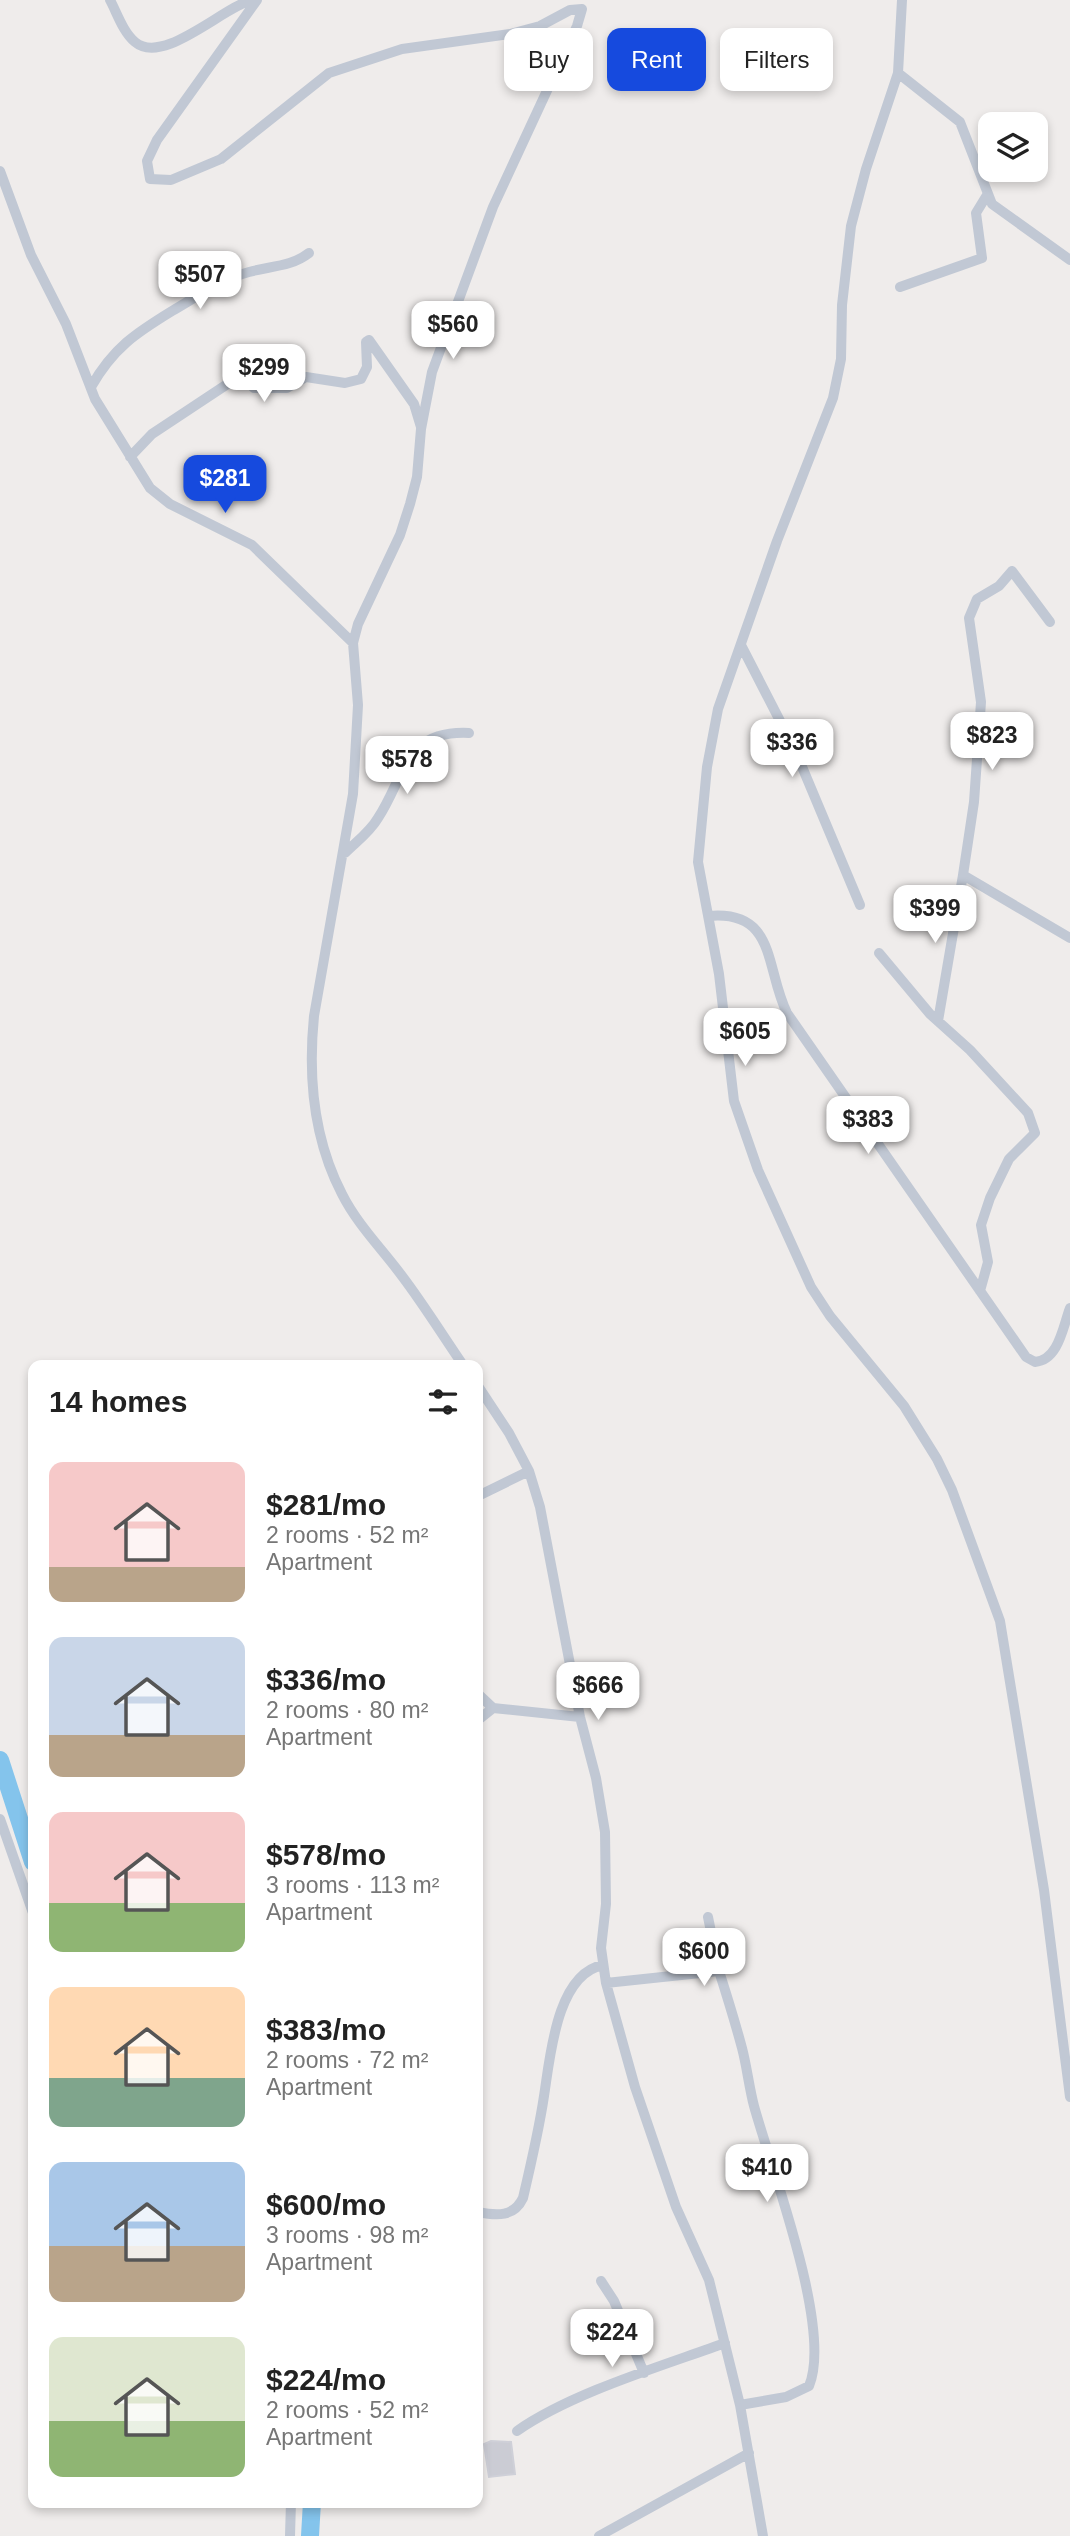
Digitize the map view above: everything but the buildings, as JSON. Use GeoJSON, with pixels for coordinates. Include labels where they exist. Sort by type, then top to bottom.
{"type":"FeatureCollection","features":[{"type":"Feature","properties":{"kind":"street"},"geometry":{"type":"LineString","coordinates":[[110,0],[131,38],[143,47],[154,47],[184,39],[237,4],[254,0]]}},
{"type":"Feature","properties":{"kind":"street"},"geometry":{"type":"LineString","coordinates":[[254,0],[158,140],[147,161],[150,179],[171,180],[221,159],[329,73],[402,49],[510,34],[540,26],[585,5]]}},
{"type":"Feature","properties":{"kind":"street"},"geometry":{"type":"LineString","coordinates":[[902,0],[898,73],[866,169],[851,226],[842,305],[841,359],[833,398],[777,541],[718,709],[706,767],[698,862],[725,1014],[733,1094],[758,1170],[810,1287],[830,1316],[904,1406],[937,1459],[952,1490],[1000,1621],[1044,1890],[1070,2096]]}},
{"type":"Feature","properties":{"kind":"street"},"geometry":{"type":"LineString","coordinates":[[459,1360],[342,1195],[331,1171],[317,1119],[311,1071],[314,1016],[344,854],[357,750],[358,705],[353,643],[358,624],[400,535],[410,504],[417,477],[421,429],[432,372],[493,207],[585,5]]}},
{"type":"Feature","properties":{"kind":"street"},"geometry":{"type":"LineString","coordinates":[[898,73],[960,122],[987,195],[999,211],[1070,260]]}},
{"type":"Feature","properties":{"kind":"street"},"geometry":{"type":"LineString","coordinates":[[0,171],[31,255],[66,324],[99,406],[150,488],[163,499],[252,545],[353,643]]}},
{"type":"Feature","properties":{"kind":"street"},"geometry":{"type":"LineString","coordinates":[[900,287],[982,258],[976,213],[987,195]]}},
{"type":"Feature","properties":{"kind":"street"},"geometry":{"type":"LineString","coordinates":[[91,387],[116,350],[150,323],[219,282],[250,271],[298,261],[309,253]]}},
{"type":"Feature","properties":{"kind":"street"},"geometry":{"type":"LineString","coordinates":[[130,457],[152,434],[232,381],[244,380],[254,388],[287,388],[306,377],[345,383],[361,379],[367,367],[366,342],[369,340],[414,404],[421,429]]}},
{"type":"Feature","properties":{"kind":"street"},"geometry":{"type":"LineString","coordinates":[[937,1021],[974,802],[981,712],[969,618],[977,599],[999,586],[1012,571],[1050,622]]}},
{"type":"Feature","properties":{"kind":"street"},"geometry":{"type":"LineString","coordinates":[[741,645],[796,750],[860,905]]}},
{"type":"Feature","properties":{"kind":"street"},"geometry":{"type":"LineString","coordinates":[[344,854],[379,817],[415,750],[438,736],[469,733]]}},
{"type":"Feature","properties":{"kind":"street"},"geometry":{"type":"LineString","coordinates":[[963,875],[1070,938]]}},
{"type":"Feature","properties":{"kind":"street"},"geometry":{"type":"LineString","coordinates":[[709,916],[740,918],[765,940],[777,992],[787,1013],[1026,1357],[1035,1362],[1042,1361],[1054,1351],[1070,1308]]}},
{"type":"Feature","properties":{"kind":"street"},"geometry":{"type":"LineString","coordinates":[[879,953],[937,1021],[1028,1113],[1035,1133],[1009,1159],[989,1198],[981,1225],[988,1262],[980,1291]]}},
{"type":"Feature","properties":{"kind":"street"},"geometry":{"type":"LineString","coordinates":[[483,1394],[509,1433],[529,1471],[540,1507],[605,1832],[606,1904],[601,1948],[606,1983],[635,2087],[677,2207],[709,2280],[740,2405],[763,2536]]}},
{"type":"Feature","properties":{"kind":"street"},"geometry":{"type":"LineString","coordinates":[[483,1494],[529,1471]]}},
{"type":"Feature","properties":{"kind":"street"},"geometry":{"type":"LineString","coordinates":[[483,1699],[493,1708],[580,1717]]}},
{"type":"Feature","properties":{"kind":"street"},"geometry":{"type":"LineString","coordinates":[[483,1716],[493,1708]]}},
{"type":"Feature","properties":{"kind":"street"},"geometry":{"type":"LineString","coordinates":[[0,1819],[28,1899]]}},
{"type":"Feature","properties":{"kind":"street"},"geometry":{"type":"LineString","coordinates":[[708,1917],[719,1971],[743,2050],[753,2103],[801,2268],[816,2365],[809,2386],[786,2397],[740,2405]]}},
{"type":"Feature","properties":{"kind":"street"},"geometry":{"type":"LineString","coordinates":[[483,2212],[506,2214],[519,2206],[523,2198],[544,2096],[554,2027],[573,1990],[591,1968],[603,1965]]}},
{"type":"Feature","properties":{"kind":"street"},"geometry":{"type":"LineString","coordinates":[[606,1983],[719,1971]]}},
{"type":"Feature","properties":{"kind":"street"},"geometry":{"type":"LineString","coordinates":[[601,2281],[614,2301],[644,2373]]}},
{"type":"Feature","properties":{"kind":"street"},"geometry":{"type":"LineString","coordinates":[[517,2431],[541,2416],[725,2343]]}},
{"type":"Feature","properties":{"kind":"street"},"geometry":{"type":"LineString","coordinates":[[599,2536],[749,2453]]}},
{"type":"Feature","properties":{"kind":"street"},"geometry":{"type":"LineString","coordinates":[[290,2536],[291,2508]]}},
{"type":"Feature","properties":{"kind":"waterway"},"geometry":{"type":"LineString","coordinates":[[0,1760],[28,1847]]}},
{"type":"Feature","properties":{"kind":"waterway"},"geometry":{"type":"LineString","coordinates":[[310,2536],[312,2508]]}}]}
